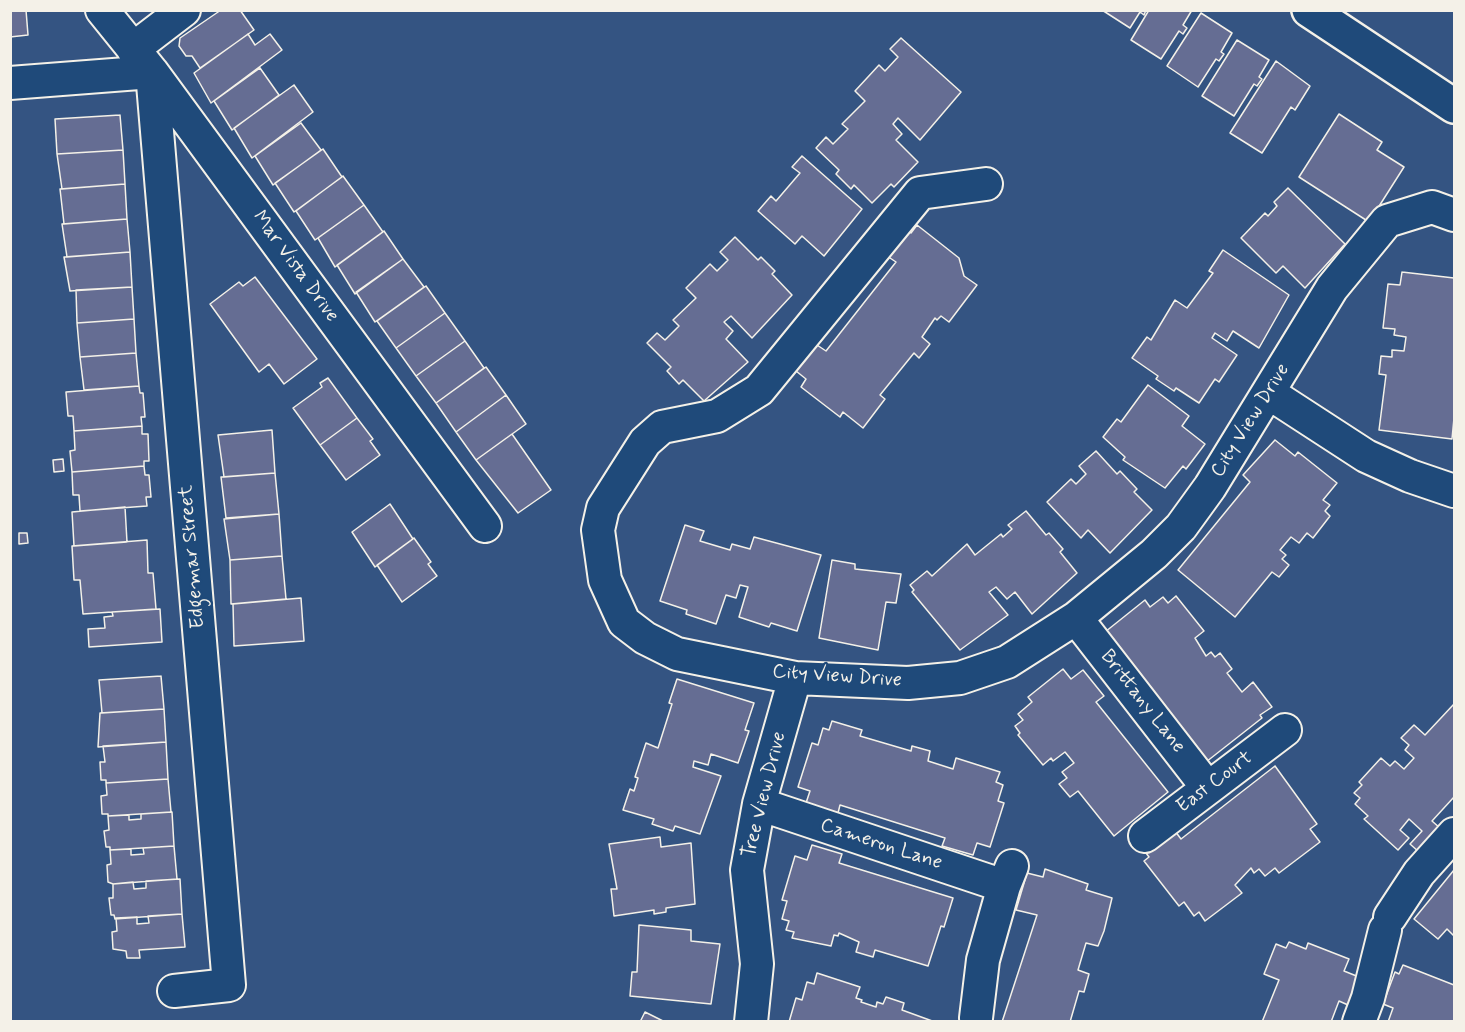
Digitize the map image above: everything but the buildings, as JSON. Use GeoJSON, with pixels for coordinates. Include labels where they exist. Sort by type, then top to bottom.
{"type":"FeatureCollection","features":[{"type":"Feature","properties":{"kind":"street","name":"Mar Vista Drive"},"geometry":{"type":"LineString","coordinates":[[102,10],[143,61],[484,526]]}},
{"type":"Feature","properties":{"kind":"street"},"geometry":{"type":"LineString","coordinates":[[10,83],[143,61],[184,10]]}},
{"type":"Feature","properties":{"kind":"street"},"geometry":{"type":"LineString","coordinates":[[1309,10],[1455,106]]}},
{"type":"Feature","properties":{"kind":"street","name":"Edgemar Street"},"geometry":{"type":"LineString","coordinates":[[143,61],[229,986],[174,991]]}},
{"type":"Feature","properties":{"kind":"street","name":"City View Drive"},"geometry":{"type":"LineString","coordinates":[[986,184],[920,193],[759,390],[717,416],[662,427],[645,442],[603,508],[598,530],[601,558],[613,602],[624,622],[645,638],[677,654],[795,678],[908,683],[960,678],[1007,662],[1076,618],[1155,554],[1181,527],[1210,487],[1332,288],[1387,221],[1432,207],[1455,215]]}},
{"type":"Feature","properties":{"kind":"street"},"geometry":{"type":"LineString","coordinates":[[1269,393],[1366,456],[1410,476],[1455,491]]}},
{"type":"Feature","properties":{"kind":"street","name":"Brittany Lane"},"geometry":{"type":"LineString","coordinates":[[1076,618],[1207,787]]}},
{"type":"Feature","properties":{"kind":"street","name":"Tree View Drive"},"geometry":{"type":"LineString","coordinates":[[752,1022],[758,964],[747,870],[759,804],[795,678]]}},
{"type":"Feature","properties":{"kind":"street","name":"East Court"},"geometry":{"type":"LineString","coordinates":[[1145,836],[1285,730]]}},
{"type":"Feature","properties":{"kind":"street","name":"Cameron Lane"},"geometry":{"type":"LineString","coordinates":[[759,804],[1008,876],[983,960],[976,1018]]}},
{"type":"Feature","properties":{"kind":"street"},"geometry":{"type":"LineString","coordinates":[[1359,1022],[1368,998],[1388,923],[1419,873],[1455,834]]}}]}
